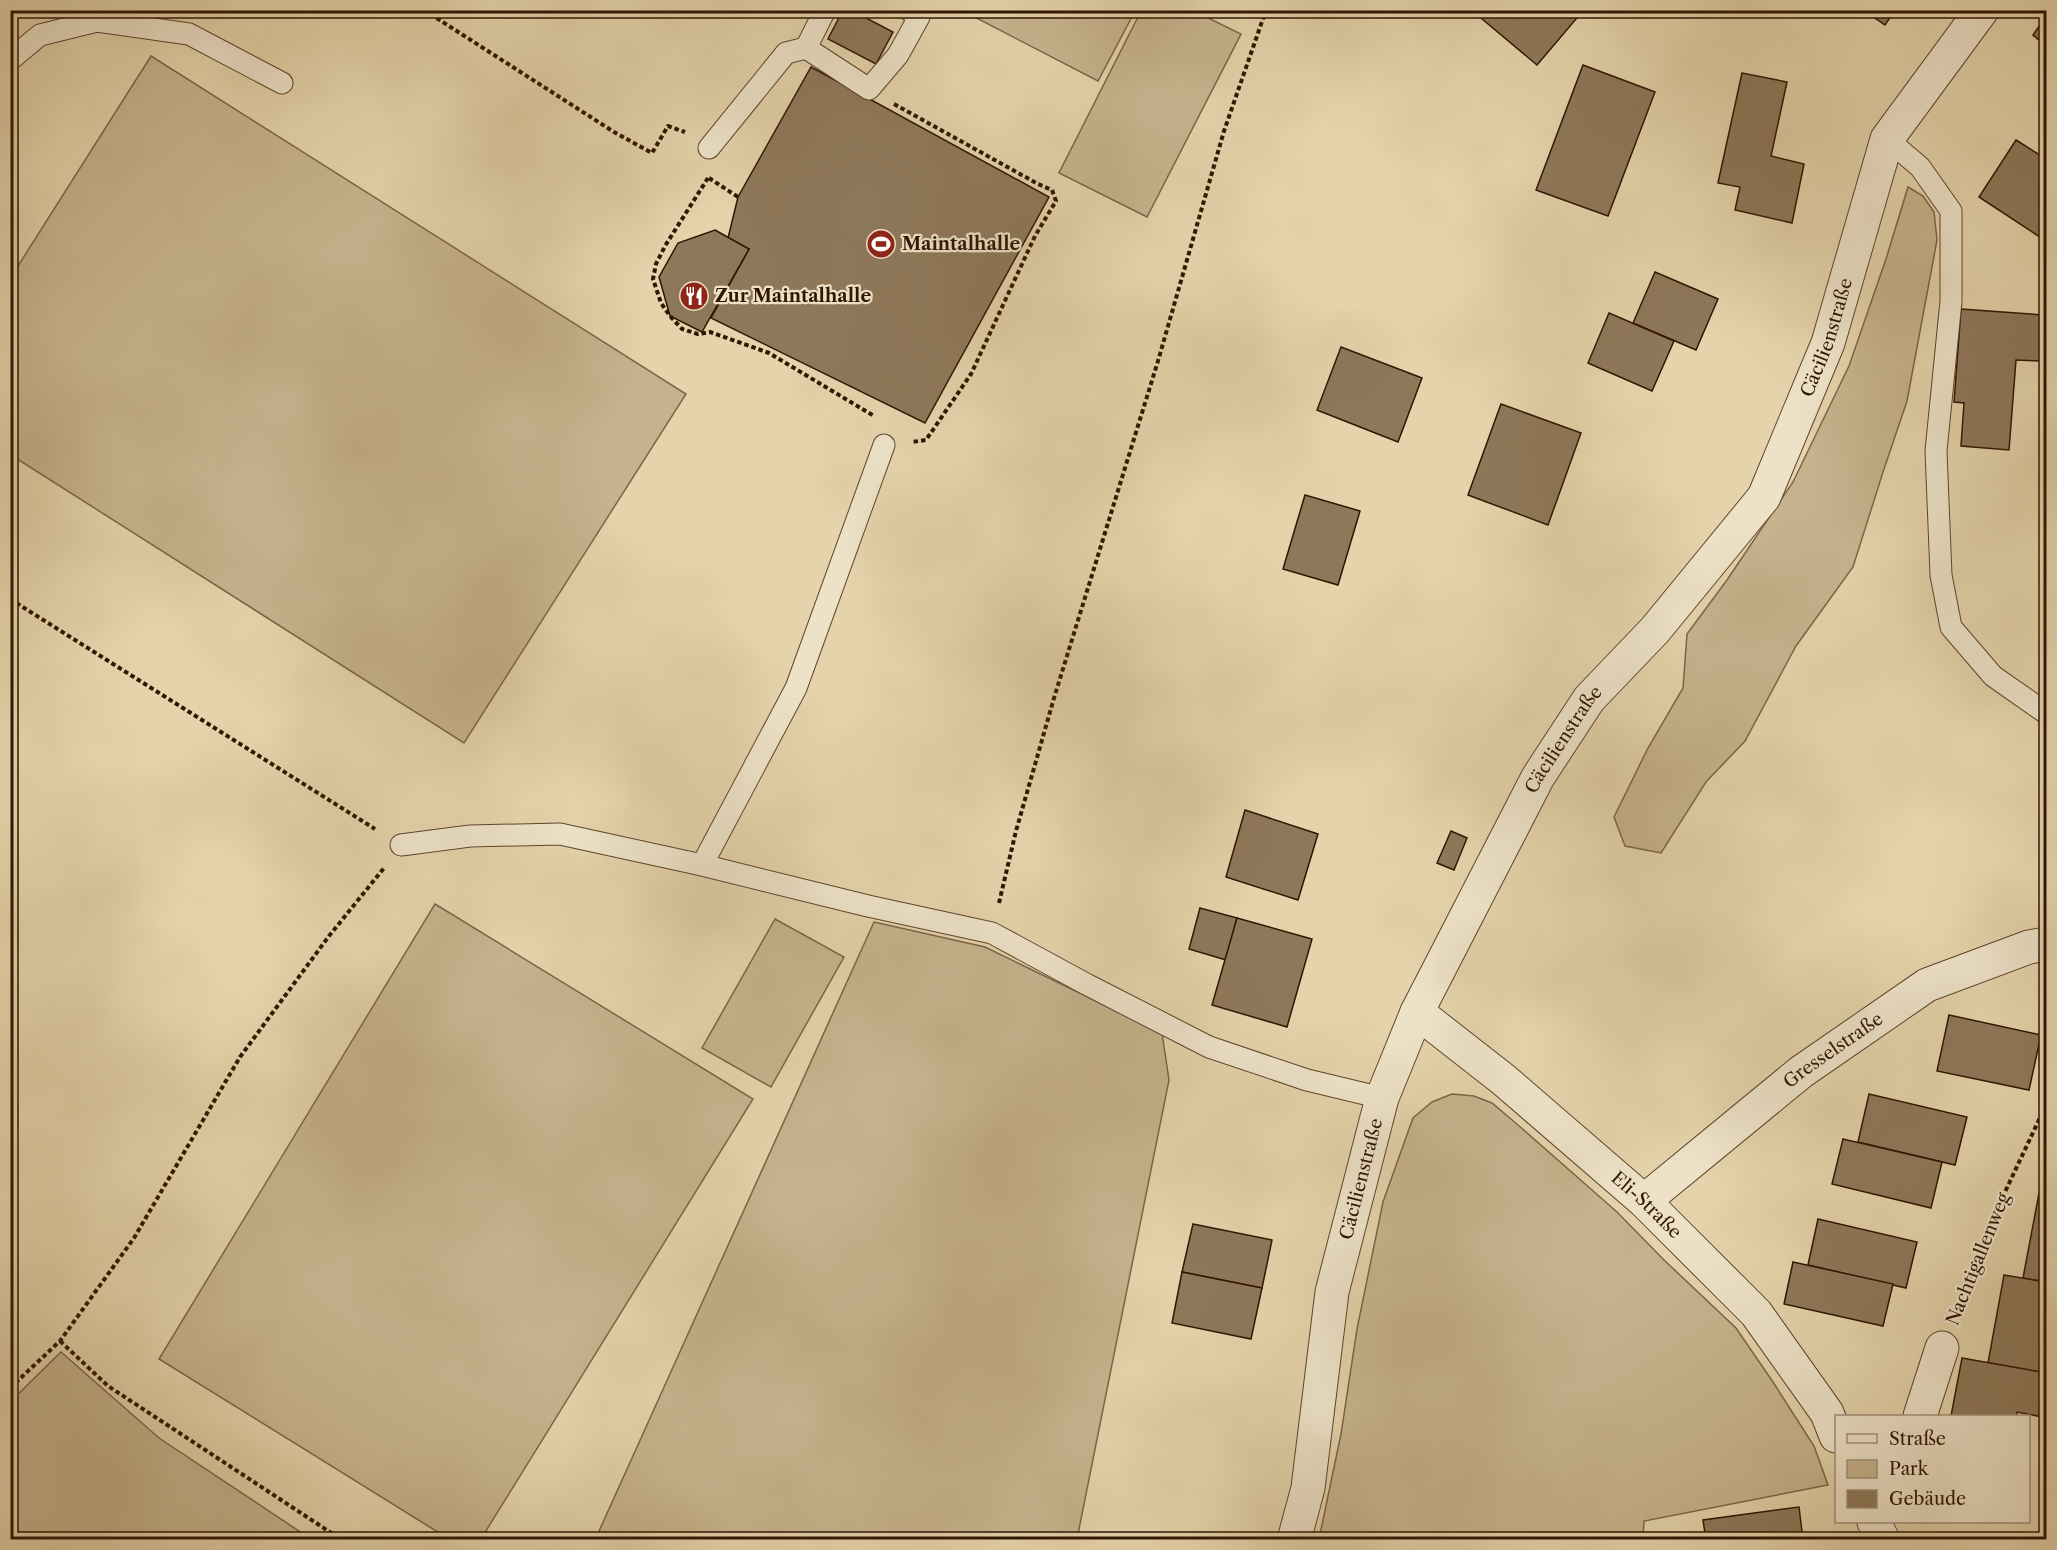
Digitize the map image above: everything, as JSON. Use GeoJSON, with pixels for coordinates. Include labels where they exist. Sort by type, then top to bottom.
{"type":"FeatureCollection","features":[{"type":"Feature","properties":{"kind":"street","name":"Cäcilienstraße"},"geometry":{"type":"LineString","coordinates":[[1294,1539],[1308,1488],[1332,1293],[1382,1098],[1417,1012],[1538,777],[1589,699],[1655,630],[1764,497],[1828,343],[1887,138],[1982,10]]}},
{"type":"Feature","properties":{"kind":"street","name":"Gresselstraße"},"geometry":{"type":"LineString","coordinates":[[1644,1201],[1802,1072],[1927,985],[2029,947],[2046,944]]}},
{"type":"Feature","properties":{"kind":"street","name":"Eli-Straße"},"geometry":{"type":"LineString","coordinates":[[1417,1012],[1504,1080],[1644,1201],[1756,1313],[1827,1413],[1835,1433]]}},
{"type":"Feature","properties":{"kind":"street","name":"Nachtigallenweg"},"geometry":{"type":"LineString","coordinates":[[1920,1415],[1942,1348]]}},
{"type":"Feature","properties":{"kind":"street"},"geometry":{"type":"LineString","coordinates":[[1875,1523],[1883,1539]]}},
{"type":"Feature","properties":{"kind":"lane"},"geometry":{"type":"LineString","coordinates":[[806,48],[825,10]]}},
{"type":"Feature","properties":{"kind":"lane"},"geometry":{"type":"LineString","coordinates":[[709,148],[786,53],[806,48],[869,89],[898,55],[919,17],[909,10]]}},
{"type":"Feature","properties":{"kind":"lane"},"geometry":{"type":"LineString","coordinates":[[10,60],[40,35],[97,21],[189,34],[282,83]]}},
{"type":"Feature","properties":{"kind":"lane"},"geometry":{"type":"LineString","coordinates":[[1887,138],[1920,167],[1951,211],[1951,302],[1936,452],[1941,574],[1951,627],[1993,676],[2046,713]]}},
{"type":"Feature","properties":{"kind":"lane"},"geometry":{"type":"LineString","coordinates":[[702,865],[796,688],[884,446]]}},
{"type":"Feature","properties":{"kind":"lane"},"geometry":{"type":"LineString","coordinates":[[401,845],[471,836],[560,834],[992,933],[1209,1047],[1307,1080],[1382,1098]]}},
{"type":"Feature","properties":{"kind":"path"},"geometry":{"type":"LineString","coordinates":[[424,10],[614,132],[652,153],[668,126]]}},
{"type":"Feature","properties":{"kind":"path"},"geometry":{"type":"LineString","coordinates":[[992,933],[1016,831],[1051,709],[1158,361],[1224,131],[1266,10]]}},
{"type":"Feature","properties":{"kind":"path"},"geometry":{"type":"LineString","coordinates":[[708,178],[656,264],[653,279],[661,303],[670,316],[682,329],[698,334],[710,332],[769,354],[881,420],[884,446],[926,440],[971,374],[1035,236],[1056,201],[1052,190],[869,89]]}},
{"type":"Feature","properties":{"kind":"path"},"geometry":{"type":"LineString","coordinates":[[10,599],[401,845],[329,936],[240,1057],[134,1238],[60,1341],[10,1388]]}},
{"type":"Feature","properties":{"kind":"path","name":"Nachtigallenweg"},"geometry":{"type":"LineString","coordinates":[[1942,1348],[2004,1194],[2046,1105]]}},
{"type":"Feature","properties":{"kind":"path"},"geometry":{"type":"LineString","coordinates":[[60,1341],[108,1386],[342,1539]]}},
{"type":"Feature","properties":{"kind":"green space"},"geometry":{"type":"Polygon","coordinates":[[[1135,10],[1098,81],[963,11],[1135,10]]]}},
{"type":"Feature","properties":{"kind":"green space"},"geometry":{"type":"Polygon","coordinates":[[[1141,11],[1194,11],[1241,34],[1147,217],[1059,173],[1141,11]]]}},
{"type":"Feature","properties":{"kind":"green space"},"geometry":{"type":"Polygon","coordinates":[[[151,56],[686,394],[464,743],[11,455],[11,277],[151,56]]]}},
{"type":"Feature","properties":{"kind":"green space"},"geometry":{"type":"Polygon","coordinates":[[[1908,187],[1923,196],[1934,212],[1937,240],[1907,401],[1853,567],[1796,646],[1745,741],[1706,782],[1661,853],[1625,846],[1614,817],[1648,748],[1683,688],[1687,634],[1727,580],[1793,482],[1849,366],[1908,187]]]}},
{"type":"Feature","properties":{"kind":"green space"},"geometry":{"type":"Polygon","coordinates":[[[435,904],[753,1099],[481,1539],[449,1539],[159,1359],[435,904]]]}},
{"type":"Feature","properties":{"kind":"green space"},"geometry":{"type":"Polygon","coordinates":[[[775,919],[844,957],[771,1087],[702,1048],[775,919]]]}},
{"type":"Feature","properties":{"kind":"green space"},"geometry":{"type":"Polygon","coordinates":[[[874,922],[985,947],[1162,1033],[1169,1080],[1077,1539],[595,1540],[874,922]]]}},
{"type":"Feature","properties":{"kind":"green space"},"geometry":{"type":"Polygon","coordinates":[[[1452,1094],[1474,1096],[1492,1103],[1617,1212],[1736,1328],[1814,1446],[1828,1485],[1644,1521],[1643,1539],[1319,1539],[1341,1434],[1357,1329],[1383,1202],[1413,1118],[1432,1102],[1452,1094]]]}},
{"type":"Feature","properties":{"kind":"green space"},"geometry":{"type":"Polygon","coordinates":[[[61,1352],[159,1438],[311,1539],[11,1539],[11,1401],[61,1352]]]}},
{"type":"Feature","properties":{"kind":"building"},"geometry":{"type":"Polygon","coordinates":[[[843,10],[851,10],[893,32],[876,64],[828,39],[843,10]]]}},
{"type":"Feature","properties":{"kind":"building"},"geometry":{"type":"Polygon","coordinates":[[[1479,10],[1579,10],[1582,12],[1537,65],[1476,14],[1479,10]]]}},
{"type":"Feature","properties":{"kind":"building"},"geometry":{"type":"Polygon","coordinates":[[[1863,10],[1895,10],[1885,25],[1863,10]]]}},
{"type":"Feature","properties":{"kind":"building"},"geometry":{"type":"Polygon","coordinates":[[[2046,16],[2046,46],[2033,35],[2046,16]]]}},
{"type":"Feature","properties":{"kind":"building"},"geometry":{"type":"Polygon","coordinates":[[[1583,65],[1655,92],[1608,216],[1536,190],[1583,65]]]}},
{"type":"Feature","properties":{"kind":"building","name":"Maintalhalle"},"geometry":{"type":"Polygon","coordinates":[[[811,67],[1049,197],[925,423],[711,318],[749,249],[728,238],[738,197],[811,67]]]}},
{"type":"Feature","properties":{"kind":"building"},"geometry":{"type":"Polygon","coordinates":[[[1742,73],[1787,82],[1771,156],[1804,164],[1792,223],[1735,210],[1740,187],[1718,183],[1742,73]]]}},
{"type":"Feature","properties":{"kind":"building"},"geometry":{"type":"Polygon","coordinates":[[[2016,140],[2046,159],[2046,241],[1979,197],[2016,140]]]}},
{"type":"Feature","properties":{"kind":"building","name":"Zur Maintalhalle"},"geometry":{"type":"Polygon","coordinates":[[[715,230],[749,249],[702,332],[670,316],[659,277],[678,243],[715,230]]]}},
{"type":"Feature","properties":{"kind":"building"},"geometry":{"type":"Polygon","coordinates":[[[1655,272],[1718,299],[1696,350],[1633,323],[1655,272]]]}},
{"type":"Feature","properties":{"kind":"building"},"geometry":{"type":"Polygon","coordinates":[[[1961,309],[2044,315],[2041,361],[2016,360],[2009,450],[1961,446],[1964,403],[1954,402],[1961,309]]]}},
{"type":"Feature","properties":{"kind":"building"},"geometry":{"type":"Polygon","coordinates":[[[1609,313],[1674,341],[1652,391],[1588,363],[1609,313]]]}},
{"type":"Feature","properties":{"kind":"building"},"geometry":{"type":"Polygon","coordinates":[[[1341,347],[1422,378],[1398,442],[1317,410],[1341,347]]]}},
{"type":"Feature","properties":{"kind":"building"},"geometry":{"type":"Polygon","coordinates":[[[1501,404],[1581,433],[1548,525],[1468,495],[1501,404]]]}},
{"type":"Feature","properties":{"kind":"building"},"geometry":{"type":"Polygon","coordinates":[[[1305,495],[1360,511],[1338,585],[1283,569],[1305,495]]]}},
{"type":"Feature","properties":{"kind":"building"},"geometry":{"type":"Polygon","coordinates":[[[1245,810],[1318,834],[1298,900],[1226,877],[1245,810]]]}},
{"type":"Feature","properties":{"kind":"building"},"geometry":{"type":"Polygon","coordinates":[[[1451,831],[1467,838],[1454,870],[1437,863],[1451,831]]]}},
{"type":"Feature","properties":{"kind":"building"},"geometry":{"type":"Polygon","coordinates":[[[1200,908],[1237,918],[1226,960],[1189,949],[1200,908]]]}},
{"type":"Feature","properties":{"kind":"building"},"geometry":{"type":"Polygon","coordinates":[[[1237,918],[1312,939],[1287,1027],[1212,1005],[1237,918]]]}},
{"type":"Feature","properties":{"kind":"building"},"geometry":{"type":"Polygon","coordinates":[[[1949,1015],[2041,1035],[2029,1090],[1937,1071],[1949,1015]]]}},
{"type":"Feature","properties":{"kind":"building"},"geometry":{"type":"Polygon","coordinates":[[[1869,1094],[1967,1117],[1955,1165],[1858,1142],[1869,1094]]]}},
{"type":"Feature","properties":{"kind":"building"},"geometry":{"type":"Polygon","coordinates":[[[1843,1139],[1942,1162],[1931,1208],[1832,1184],[1843,1139]]]}},
{"type":"Feature","properties":{"kind":"building"},"geometry":{"type":"Polygon","coordinates":[[[2040,1188],[2046,1189],[2046,1282],[2023,1278],[2040,1188]]]}},
{"type":"Feature","properties":{"kind":"building"},"geometry":{"type":"Polygon","coordinates":[[[1818,1219],[1917,1242],[1906,1288],[1808,1265],[1818,1219]]]}},
{"type":"Feature","properties":{"kind":"building"},"geometry":{"type":"Polygon","coordinates":[[[1193,1224],[1272,1240],[1262,1288],[1182,1272],[1193,1224]]]}},
{"type":"Feature","properties":{"kind":"building"},"geometry":{"type":"Polygon","coordinates":[[[1793,1262],[1893,1284],[1883,1326],[1784,1304],[1793,1262]]]}},
{"type":"Feature","properties":{"kind":"building"},"geometry":{"type":"Polygon","coordinates":[[[1182,1272],[1262,1288],[1251,1339],[1172,1323],[1182,1272]]]}},
{"type":"Feature","properties":{"kind":"building"},"geometry":{"type":"Polygon","coordinates":[[[2004,1275],[2046,1282],[2046,1373],[1988,1363],[2004,1275]]]}},
{"type":"Feature","properties":{"kind":"building"},"geometry":{"type":"Polygon","coordinates":[[[1962,1358],[2046,1373],[2043,1417],[2017,1412],[2016,1415],[1951,1415],[1962,1358]]]}},
{"type":"Feature","properties":{"kind":"building"},"geometry":{"type":"Polygon","coordinates":[[[1799,1507],[1803,1540],[1706,1540],[1703,1520],[1799,1507]]]}},
{"type":"Feature","properties":{"kind":"place","name":"Maintalhalle"},"geometry":{"type":"Point","coordinates":[881,244]}},
{"type":"Feature","properties":{"kind":"place","name":"Zur Maintalhalle"},"geometry":{"type":"Point","coordinates":[694,296]}}]}
